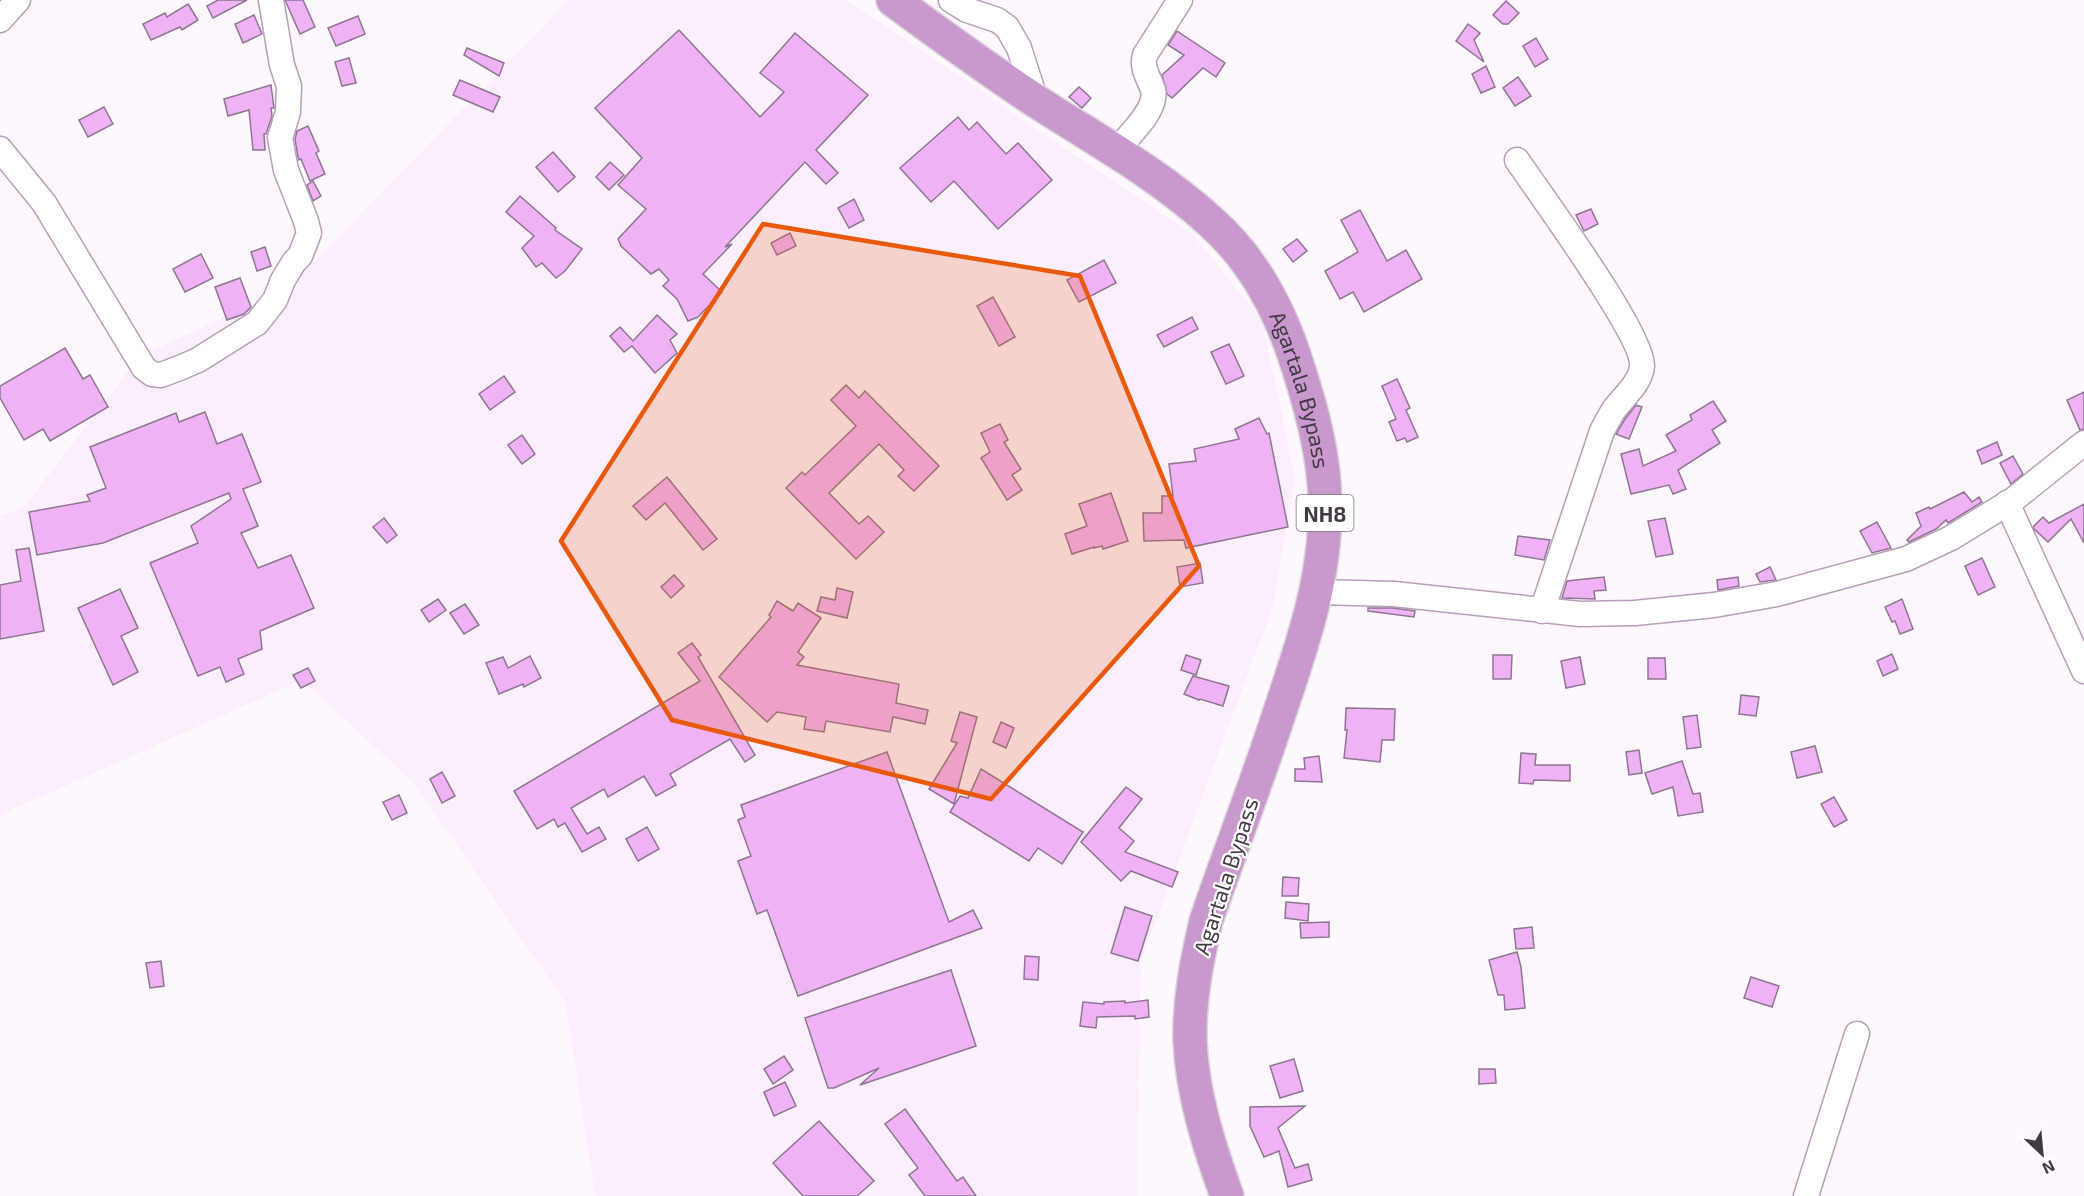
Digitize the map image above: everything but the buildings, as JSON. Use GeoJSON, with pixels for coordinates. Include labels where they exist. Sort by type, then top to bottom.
{"type":"FeatureCollection","features":[{"type":"Feature","properties":{"kind":"highway","name":"Agartala Bypass"},"geometry":{"type":"LineString","coordinates":[[893,0],[1036,101],[1160,182],[1212,222],[1237,247],[1260,279],[1293,351],[1309,401],[1322,458],[1325,501],[1323,543],[1316,592],[1292,676],[1206,921],[1192,997],[1190,1040],[1195,1083],[1203,1124],[1227,1196]]}},
{"type":"Feature","properties":{"kind":"street"},"geometry":{"type":"LineString","coordinates":[[0,20],[18,0]]}},
{"type":"Feature","properties":{"kind":"street"},"geometry":{"type":"LineString","coordinates":[[0,149],[44,203],[144,368],[152,374],[160,375],[198,360],[257,323],[275,300],[283,280],[300,256],[309,233],[286,170],[280,138],[288,112],[289,86],[282,65],[271,0]]}},
{"type":"Feature","properties":{"kind":"street"},"geometry":{"type":"LineString","coordinates":[[951,0],[997,20],[1007,27],[1019,48],[1036,101]]}},
{"type":"Feature","properties":{"kind":"street"},"geometry":{"type":"LineString","coordinates":[[1115,152],[1154,103],[1154,93],[1143,63],[1145,55],[1180,0]]}},
{"type":"Feature","properties":{"kind":"street"},"geometry":{"type":"LineString","coordinates":[[1517,160],[1598,279],[1635,340],[1641,354],[1642,367],[1635,383],[1612,412],[1602,431],[1542,611]]}},
{"type":"Feature","properties":{"kind":"street"},"geometry":{"type":"LineString","coordinates":[[1316,592],[1394,594],[1580,614],[1635,613],[1714,605],[1777,594],[1906,560],[1951,538],[2007,503],[2084,443]]}},
{"type":"Feature","properties":{"kind":"street"},"geometry":{"type":"LineString","coordinates":[[2007,503],[2084,670]]}},
{"type":"Feature","properties":{"kind":"street"},"geometry":{"type":"LineString","coordinates":[[1806,1196],[1857,1034]]}},
{"type":"Feature","properties":{"kind":"highlighted area"},"geometry":{"type":"Polygon","coordinates":[[[763,224],[1080,276],[1199,566],[991,799],[672,720],[561,541],[763,224]]]}},
{"type":"Feature","properties":{"kind":"shaded area"},"geometry":{"type":"Polygon","coordinates":[[[569,0],[847,0],[1192,234],[1262,320],[1295,478],[1273,607],[1141,961],[1137,1196],[595,1196],[566,1004],[415,784],[302,680],[0,815],[0,516],[24,507],[140,356],[289,288],[569,0]]]}}]}
